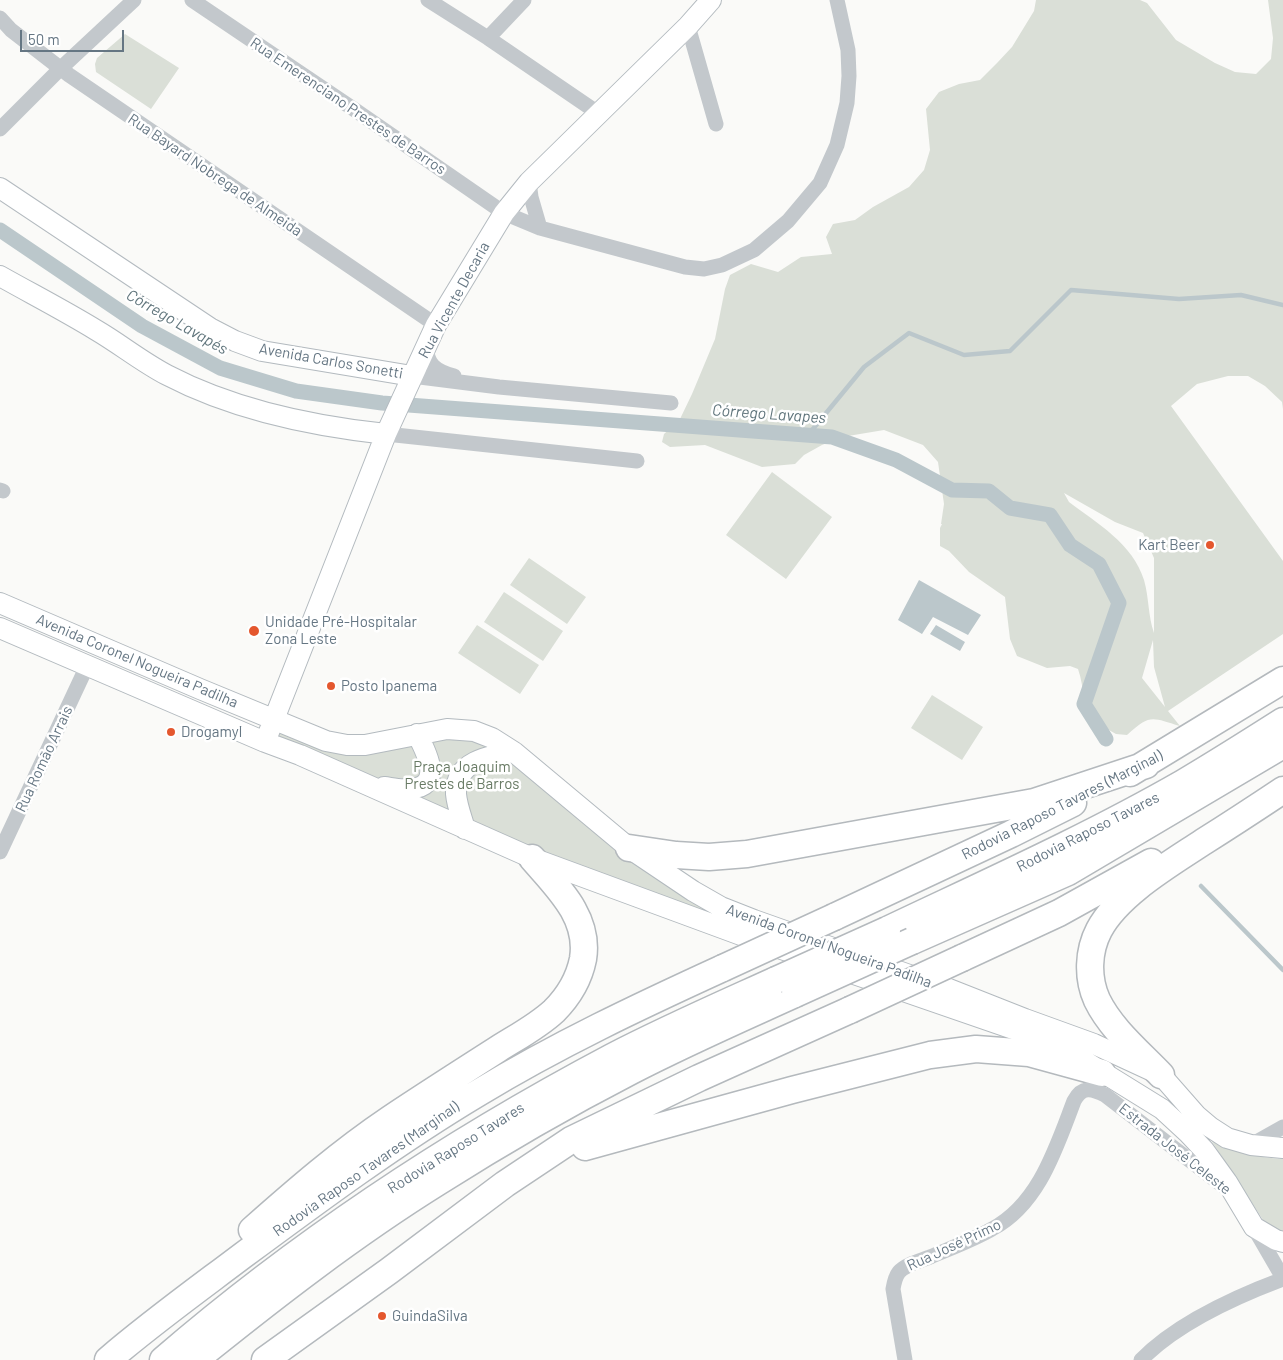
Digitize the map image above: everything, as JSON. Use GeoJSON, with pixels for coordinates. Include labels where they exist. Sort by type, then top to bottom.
{"type":"FeatureCollection","features":[{"type":"Feature","properties":{"kind":"highway","name":"Rodovia Raposo Tavares (Marginal)"},"geometry":{"type":"LineString","coordinates":[[108,1360],[134,1337],[267,1237],[402,1140],[556,1048],[630,1011],[1011,834],[1146,765],[1283,680]]}},
{"type":"Feature","properties":{"kind":"highway","name":"Rodovia Raposo Tavares"},"geometry":{"type":"LineString","coordinates":[[195,1360],[255,1311],[362,1233],[474,1160],[631,1071],[708,1034],[887,930],[1119,818],[1182,783],[1283,721]]}},
{"type":"Feature","properties":{"kind":"highway","name":"Rodovia Raposo Tavares"},"geometry":{"type":"LineString","coordinates":[[163,1360],[210,1320],[321,1236],[435,1160],[530,1102],[686,1021],[912,941],[1068,872],[1283,745]]}},
{"type":"Feature","properties":{"kind":"highway"},"geometry":{"type":"LineString","coordinates":[[629,848],[676,855],[709,857],[747,854],[1004,809],[1034,802],[1146,765]]}},
{"type":"Feature","properties":{"kind":"highway"},"geometry":{"type":"LineString","coordinates":[[266,1360],[390,1271],[505,1184],[571,1140],[699,1078],[1059,913],[1151,862],[1283,784]]}},
{"type":"Feature","properties":{"kind":"highway"},"geometry":{"type":"LineString","coordinates":[[1161,1075],[1116,1028],[1096,998],[1090,965],[1095,938],[1110,914],[1135,890],[1165,867],[1283,790]]}},
{"type":"Feature","properties":{"kind":"highway"},"geometry":{"type":"LineString","coordinates":[[134,1337],[246,1234],[349,1149],[388,1120],[542,1021],[566,999],[574,986],[583,957],[582,929],[568,901],[532,858]]}},
{"type":"Feature","properties":{"kind":"highway"},"geometry":{"type":"LineString","coordinates":[[505,1184],[587,1146],[792,1090],[930,1055],[976,1049],[1029,1053],[1093,1081]]}},
{"type":"Feature","properties":{"kind":"main road","name":"Rua Vicente Decaria"},"geometry":{"type":"LineString","coordinates":[[274,720],[373,467],[409,382],[436,325],[504,213],[529,182],[688,26],[711,0]]}},
{"type":"Feature","properties":{"kind":"main road","name":"Avenida Carlos Sonetti"},"geometry":{"type":"LineString","coordinates":[[0,188],[210,328],[235,341],[262,350],[409,382]]}},
{"type":"Feature","properties":{"kind":"main road"},"geometry":{"type":"LineString","coordinates":[[0,276],[96,330],[167,375],[221,398],[256,411],[346,428],[389,429]]}},
{"type":"Feature","properties":{"kind":"main road"},"geometry":{"type":"LineString","coordinates":[[346,428],[366,441],[371,450],[373,467]]}},
{"type":"Feature","properties":{"kind":"main road","name":"Avenida Coronel Nogueira Padilha"},"geometry":{"type":"LineString","coordinates":[[0,603],[326,741],[347,745],[374,744],[447,729],[474,731],[492,738],[514,752],[629,848],[692,891],[721,907],[949,989],[1094,1044],[1161,1075]]}},
{"type":"Feature","properties":{"kind":"main road","name":"Avenida Coronel Nogueira Padilha"},"geometry":{"type":"LineString","coordinates":[[0,628],[265,742],[300,755],[532,858],[741,935],[1057,1044],[1093,1081]]}},
{"type":"Feature","properties":{"kind":"main road"},"geometry":{"type":"LineString","coordinates":[[265,742],[274,720]]}},
{"type":"Feature","properties":{"kind":"main road"},"geometry":{"type":"LineString","coordinates":[[371,786],[407,790],[421,786],[426,782],[429,777],[430,763],[417,734]]}},
{"type":"Feature","properties":{"kind":"main road"},"geometry":{"type":"LineString","coordinates":[[465,829],[456,795],[461,774],[468,766],[478,760],[514,752]]}},
{"type":"Feature","properties":{"kind":"main road"},"geometry":{"type":"LineString","coordinates":[[1161,1075],[1197,1116],[1227,1138],[1251,1145],[1283,1148]]}},
{"type":"Feature","properties":{"kind":"main road","name":"Estrada José Celeste"},"geometry":{"type":"LineString","coordinates":[[1093,1081],[1118,1081],[1162,1109],[1182,1127],[1209,1156],[1254,1227]]}},
{"type":"Feature","properties":{"kind":"main road"},"geometry":{"type":"LineString","coordinates":[[1254,1227],[1283,1242]]}},
{"type":"Feature","properties":{"kind":"street"},"geometry":{"type":"LineString","coordinates":[[0,129],[60,69],[134,0]]}},
{"type":"Feature","properties":{"kind":"street","name":"Rua Emerenciano Prestes de Barros"},"geometry":{"type":"LineString","coordinates":[[192,0],[504,213],[540,228],[685,267],[704,269],[722,264],[754,250],[788,221],[820,184],[837,145],[847,103],[848,50],[837,0]]}},
{"type":"Feature","properties":{"kind":"street"},"geometry":{"type":"LineString","coordinates":[[428,0],[488,38],[598,113]]}},
{"type":"Feature","properties":{"kind":"street"},"geometry":{"type":"LineString","coordinates":[[488,38],[524,0]]}},
{"type":"Feature","properties":{"kind":"street","name":"Rua Bayard Nobrega de Almeida"},"geometry":{"type":"LineString","coordinates":[[0,18],[11,30],[60,69],[436,325]]}},
{"type":"Feature","properties":{"kind":"street"},"geometry":{"type":"LineString","coordinates":[[688,26],[716,124]]}},
{"type":"Feature","properties":{"kind":"street"},"geometry":{"type":"LineString","coordinates":[[529,182],[531,197],[540,228]]}},
{"type":"Feature","properties":{"kind":"street","name":"Avenida Carlos Sonetti"},"geometry":{"type":"LineString","coordinates":[[427,344],[426,353],[428,361],[435,368],[448,374],[499,387]]}},
{"type":"Feature","properties":{"kind":"street","name":"Avenida Carlos Sonetti"},"geometry":{"type":"LineString","coordinates":[[409,382],[499,387],[671,403]]}},
{"type":"Feature","properties":{"kind":"street"},"geometry":{"type":"LineString","coordinates":[[389,429],[638,461]]}},
{"type":"Feature","properties":{"kind":"street","name":"Rua Romão Arrais"},"geometry":{"type":"LineString","coordinates":[[0,852],[87,666]]}},
{"type":"Feature","properties":{"kind":"street","name":"Rua José Primo"},"geometry":{"type":"LineString","coordinates":[[905,1360],[893,1290],[894,1281],[898,1273],[911,1264],[993,1229],[1017,1212],[1031,1196],[1047,1168],[1078,1093],[1093,1081]]}},
{"type":"Feature","properties":{"kind":"street"},"geometry":{"type":"LineString","coordinates":[[1251,1145],[1283,1127]]}},
{"type":"Feature","properties":{"kind":"street"},"geometry":{"type":"LineString","coordinates":[[1141,1360],[1170,1335],[1201,1317],[1283,1278],[1254,1227]]}},
{"type":"Feature","properties":{"kind":"green space"},"geometry":{"type":"Polygon","coordinates":[[[1036,0],[1140,0],[1147,3],[1176,40],[1215,63],[1235,72],[1256,74],[1271,59],[1273,38],[1268,0],[1283,0],[1283,409],[1282,402],[1265,386],[1248,376],[1228,376],[1197,384],[1171,406],[1283,561],[1283,634],[1168,711],[1180,726],[1151,719],[1141,723],[1127,735],[1116,734],[1100,725],[1091,729],[1078,669],[1070,666],[1047,668],[1017,656],[1010,639],[1005,597],[969,572],[949,551],[940,546],[940,528],[944,504],[938,462],[923,445],[884,430],[842,437],[804,455],[795,464],[762,467],[705,445],[670,447],[662,442],[664,434],[680,419],[715,339],[725,289],[730,275],[751,264],[778,272],[801,257],[832,254],[826,237],[833,224],[855,220],[873,207],[909,187],[924,170],[930,150],[926,109],[939,92],[959,84],[980,80],[1012,47],[1034,11],[1036,0]],[[1064,493],[1069,502],[1113,535],[1132,556],[1144,580],[1154,633],[1154,558],[1143,533],[1115,522],[1064,493]],[[1153,640],[1142,678],[1165,707],[1154,667],[1153,640]]]}},
{"type":"Feature","properties":{"kind":"green space"},"geometry":{"type":"Polygon","coordinates":[[[125,34],[179,68],[151,109],[96,72],[95,64],[97,58],[125,34]]]}},
{"type":"Feature","properties":{"kind":"green space"},"geometry":{"type":"Polygon","coordinates":[[[772,472],[832,517],[786,579],[726,535],[772,472]]]}},
{"type":"Feature","properties":{"kind":"green space"},"geometry":{"type":"Polygon","coordinates":[[[529,558],[586,597],[567,624],[510,585],[529,558]]]}},
{"type":"Feature","properties":{"kind":"green space"},"geometry":{"type":"Polygon","coordinates":[[[504,592],[563,631],[543,661],[484,622],[504,592]]]}},
{"type":"Feature","properties":{"kind":"green space"},"geometry":{"type":"Polygon","coordinates":[[[477,625],[539,665],[520,694],[458,653],[477,625]]]}},
{"type":"Feature","properties":{"kind":"green space"},"geometry":{"type":"Polygon","coordinates":[[[932,695],[983,727],[962,760],[911,728],[932,695]]]}},
{"type":"Feature","properties":{"kind":"green space","name":"Praça Joaquim Prestes de Barros"},"geometry":{"type":"Polygon","coordinates":[[[276,729],[306,741],[463,735],[494,748],[658,880],[764,937],[565,865],[273,736],[276,729]]]}},
{"type":"Feature","properties":{"kind":"green space"},"geometry":{"type":"Polygon","coordinates":[[[1209,1137],[1245,1153],[1283,1159],[1283,1232],[1276,1230],[1263,1220],[1209,1137]]]}},
{"type":"Feature","properties":{"kind":"shaded area"},"geometry":{"type":"Polygon","coordinates":[[[919,580],[981,615],[968,635],[933,617],[922,634],[898,620],[919,580]]]}},
{"type":"Feature","properties":{"kind":"shaded area"},"geometry":{"type":"Polygon","coordinates":[[[936,625],[965,642],[960,651],[930,634],[936,625]]]}},
{"type":"Feature","properties":{"kind":"waterway","name":"Córrego Lavapes"},"geometry":{"type":"LineString","coordinates":[[0,230],[142,326],[220,368],[296,391],[382,403],[832,437],[896,460],[952,490],[989,491],[1010,508],[1050,515],[1070,545],[1099,564],[1119,603],[1084,704],[1106,739]]}},
{"type":"Feature","properties":{"kind":"waterway"},"geometry":{"type":"LineString","coordinates":[[808,435],[864,367],[909,333],[964,355],[1010,351],[1071,290],[1179,299],[1241,295],[1283,305]]}},
{"type":"Feature","properties":{"kind":"waterway","name":"Córrego Lavapes"},"geometry":{"type":"LineString","coordinates":[[1201,886],[1283,970]]}},
{"type":"Feature","properties":{"kind":"place","name":"Kart Beer"},"geometry":{"type":"Point","coordinates":[1210,545]}},
{"type":"Feature","properties":{"kind":"place","name":"Unidade Pré-Hospitalar Zona Leste"},"geometry":{"type":"Point","coordinates":[254,631]}},
{"type":"Feature","properties":{"kind":"place","name":"Posto Ipanema"},"geometry":{"type":"Point","coordinates":[331,686]}},
{"type":"Feature","properties":{"kind":"place","name":"Drogamyl"},"geometry":{"type":"Point","coordinates":[171,732]}},
{"type":"Feature","properties":{"kind":"place","name":"GuindaSilva"},"geometry":{"type":"Point","coordinates":[382,1316]}},
{"type":"Feature","properties":{"kind":"water label","name":"Córrego Lavapés"},"geometry":{"type":"Point","coordinates":[177,322]}}]}
